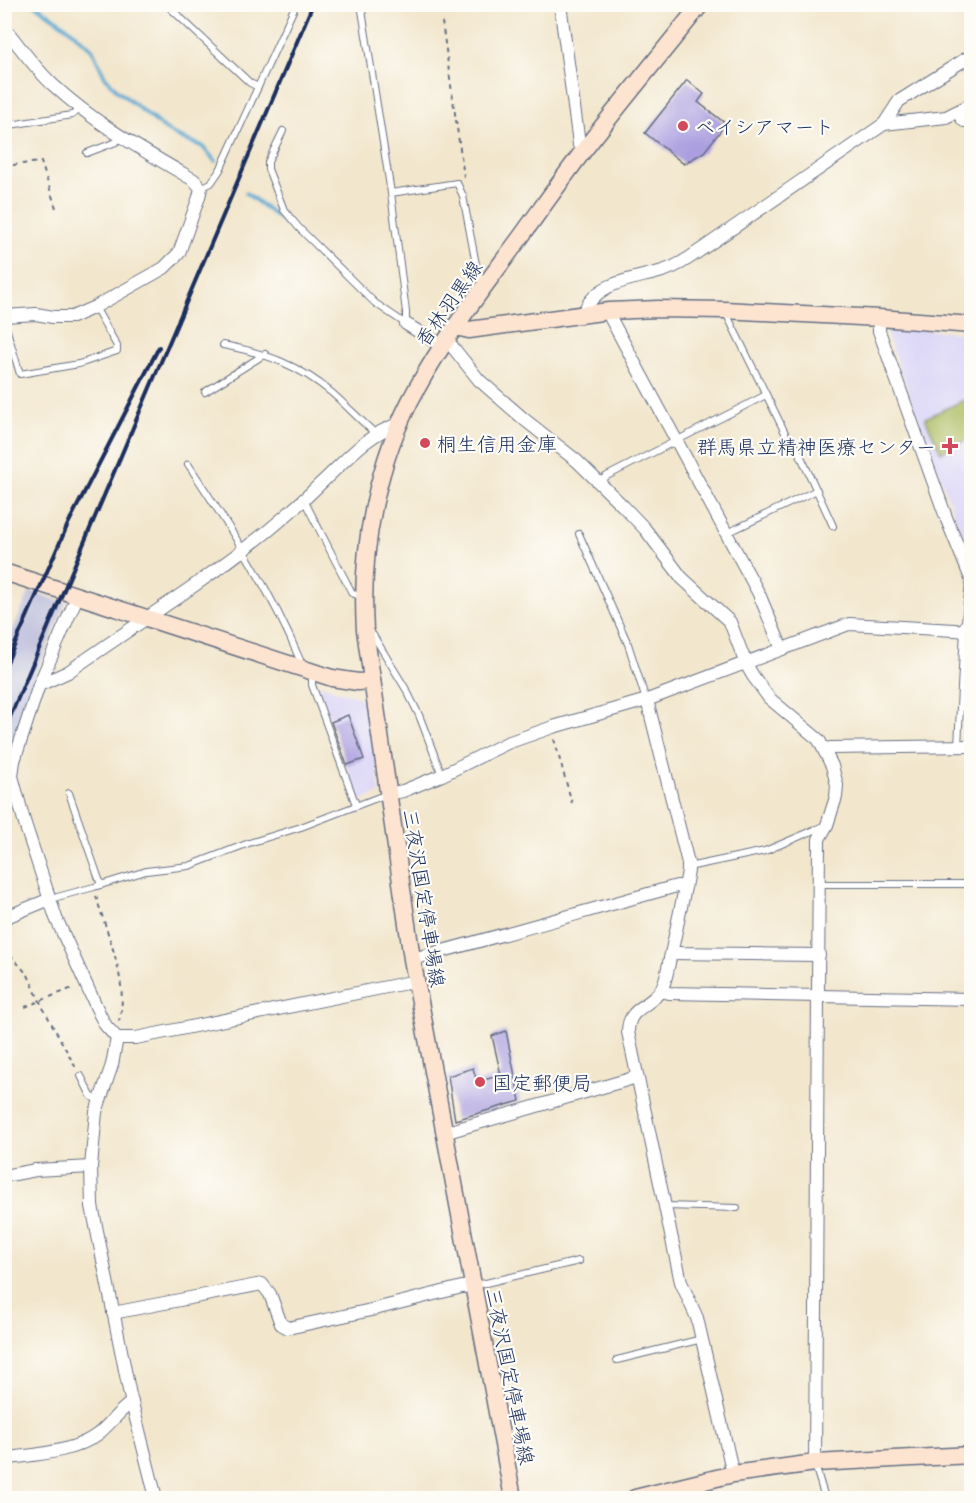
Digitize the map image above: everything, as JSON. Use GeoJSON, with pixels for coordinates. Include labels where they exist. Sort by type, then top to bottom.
{"type":"FeatureCollection","features":[{"type":"Feature","properties":{"kind":"main road","name":"香林羽黒線"},"geometry":{"type":"LineString","coordinates":[[372,681],[363,597],[368,539],[378,490],[399,424],[416,388],[448,338],[584,151],[701,4]]}},
{"type":"Feature","properties":{"kind":"main road"},"geometry":{"type":"LineString","coordinates":[[448,338],[469,330],[609,311],[724,310],[972,325]]}},
{"type":"Feature","properties":{"kind":"main road"},"geometry":{"type":"LineString","coordinates":[[4,572],[342,681],[372,681]]}},
{"type":"Feature","properties":{"kind":"main road","name":"三夜沢国定停車場線"},"geometry":{"type":"LineString","coordinates":[[372,681],[412,959],[513,1498]]}},
{"type":"Feature","properties":{"kind":"main road"},"geometry":{"type":"LineString","coordinates":[[635,1498],[733,1474],[815,1463],[972,1455]]}},
{"type":"Feature","properties":{"kind":"street"},"geometry":{"type":"LineString","coordinates":[[560,4],[579,146],[584,151]]}},
{"type":"Feature","properties":{"kind":"street"},"geometry":{"type":"LineString","coordinates":[[4,27],[47,78],[82,108],[121,137],[194,180],[201,188],[200,197],[175,259],[164,268],[95,307],[66,318],[36,314],[4,316]]}},
{"type":"Feature","properties":{"kind":"street"},"geometry":{"type":"LineString","coordinates":[[583,314],[588,302],[604,289],[680,264],[884,124],[899,101],[972,55]]}},
{"type":"Feature","properties":{"kind":"street"},"geometry":{"type":"LineString","coordinates":[[884,124],[946,117],[972,104]]}},
{"type":"Feature","properties":{"kind":"street"},"geometry":{"type":"LineString","coordinates":[[957,112],[964,121],[972,121]]}},
{"type":"Feature","properties":{"kind":"street"},"geometry":{"type":"LineString","coordinates":[[609,311],[611,319],[759,594],[782,649]]}},
{"type":"Feature","properties":{"kind":"street"},"geometry":{"type":"LineString","coordinates":[[388,794],[403,791],[441,775],[507,743],[647,700],[746,664],[839,626],[855,623],[968,630],[972,582],[947,520],[879,331],[879,318]]}},
{"type":"Feature","properties":{"kind":"street"},"geometry":{"type":"LineString","coordinates":[[406,324],[448,338],[473,374],[577,461],[645,529],[682,578],[728,619],[746,664],[770,698],[819,740],[832,766],[837,785],[836,797],[827,825],[819,839],[815,1463]]}},
{"type":"Feature","properties":{"kind":"street"},"geometry":{"type":"LineString","coordinates":[[39,685],[60,676],[244,549],[304,500],[347,458],[376,434],[399,424]]}},
{"type":"Feature","properties":{"kind":"street"},"geometry":{"type":"LineString","coordinates":[[77,597],[39,685],[14,761],[12,776],[56,918],[100,1015],[114,1036],[108,1077],[98,1101],[94,1128],[91,1167],[92,1206],[132,1402],[156,1498]]}},
{"type":"Feature","properties":{"kind":"street"},"geometry":{"type":"LineString","coordinates":[[647,700],[688,867],[671,953],[660,991],[635,1013],[629,1021],[628,1032],[681,1282],[697,1318],[733,1474]]}},
{"type":"Feature","properties":{"kind":"street"},"geometry":{"type":"LineString","coordinates":[[825,752],[830,748],[972,746]]}},
{"type":"Feature","properties":{"kind":"street"},"geometry":{"type":"LineString","coordinates":[[412,959],[504,935],[566,915],[677,886],[685,887]]}},
{"type":"Feature","properties":{"kind":"street"},"geometry":{"type":"LineString","coordinates":[[4,918],[50,899]]}},
{"type":"Feature","properties":{"kind":"street"},"geometry":{"type":"LineString","coordinates":[[671,953],[819,955]]}},
{"type":"Feature","properties":{"kind":"street"},"geometry":{"type":"LineString","coordinates":[[114,1036],[136,1038],[416,981]]}},
{"type":"Feature","properties":{"kind":"street"},"geometry":{"type":"LineString","coordinates":[[660,991],[818,997],[972,999]]}},
{"type":"Feature","properties":{"kind":"street"},"geometry":{"type":"LineString","coordinates":[[444,1133],[637,1077]]}},
{"type":"Feature","properties":{"kind":"street"},"geometry":{"type":"LineString","coordinates":[[4,1176],[36,1170],[91,1167]]}},
{"type":"Feature","properties":{"kind":"street"},"geometry":{"type":"LineString","coordinates":[[113,1313],[262,1284],[270,1294],[280,1324],[288,1328],[473,1286]]}},
{"type":"Feature","properties":{"kind":"street"},"geometry":{"type":"LineString","coordinates":[[4,1459],[80,1444],[98,1433],[132,1402]]}},
{"type":"Feature","properties":{"kind":"lane"},"geometry":{"type":"LineString","coordinates":[[166,4],[258,87]]}},
{"type":"Feature","properties":{"kind":"lane"},"geometry":{"type":"LineString","coordinates":[[201,188],[211,183],[220,170],[296,4]]}},
{"type":"Feature","properties":{"kind":"lane"},"geometry":{"type":"LineString","coordinates":[[361,4],[392,193],[406,324]]}},
{"type":"Feature","properties":{"kind":"lane"},"geometry":{"type":"LineString","coordinates":[[4,126],[72,115],[82,108]]}},
{"type":"Feature","properties":{"kind":"lane"},"geometry":{"type":"LineString","coordinates":[[283,131],[268,162],[268,169],[284,210],[299,228],[375,303],[406,324]]}},
{"type":"Feature","properties":{"kind":"lane"},"geometry":{"type":"LineString","coordinates":[[87,153],[116,142],[121,137]]}},
{"type":"Feature","properties":{"kind":"lane"},"geometry":{"type":"LineString","coordinates":[[392,193],[458,183],[462,190],[478,275],[485,286]]}},
{"type":"Feature","properties":{"kind":"lane"},"geometry":{"type":"LineString","coordinates":[[4,321],[20,374],[79,364],[117,351],[117,346],[95,307]]}},
{"type":"Feature","properties":{"kind":"lane"},"geometry":{"type":"LineString","coordinates":[[724,310],[790,442],[797,448],[833,526]]}},
{"type":"Feature","properties":{"kind":"lane"},"geometry":{"type":"LineString","coordinates":[[223,345],[265,354],[302,372],[332,393],[376,434]]}},
{"type":"Feature","properties":{"kind":"lane"},"geometry":{"type":"LineString","coordinates":[[206,392],[265,354]]}},
{"type":"Feature","properties":{"kind":"lane"},"geometry":{"type":"LineString","coordinates":[[599,482],[606,476],[766,395]]}},
{"type":"Feature","properties":{"kind":"lane"},"geometry":{"type":"LineString","coordinates":[[188,465],[244,549],[287,629],[312,685],[356,806]]}},
{"type":"Feature","properties":{"kind":"lane"},"geometry":{"type":"LineString","coordinates":[[726,534],[816,490]]}},
{"type":"Feature","properties":{"kind":"lane"},"geometry":{"type":"LineString","coordinates":[[304,500],[352,593],[363,597]]}},
{"type":"Feature","properties":{"kind":"lane"},"geometry":{"type":"LineString","coordinates":[[579,534],[628,644],[647,700]]}},
{"type":"Feature","properties":{"kind":"lane"},"geometry":{"type":"LineString","coordinates":[[365,630],[373,635],[407,691],[419,715],[441,775]]}},
{"type":"Feature","properties":{"kind":"lane"},"geometry":{"type":"LineString","coordinates":[[958,746],[968,630]]}},
{"type":"Feature","properties":{"kind":"lane"},"geometry":{"type":"LineString","coordinates":[[69,794],[97,886]]}},
{"type":"Feature","properties":{"kind":"lane"},"geometry":{"type":"LineString","coordinates":[[50,899],[146,871],[189,866],[388,794]]}},
{"type":"Feature","properties":{"kind":"lane"},"geometry":{"type":"LineString","coordinates":[[688,867],[765,851],[827,825]]}},
{"type":"Feature","properties":{"kind":"lane"},"geometry":{"type":"LineString","coordinates":[[819,884],[972,884]]}},
{"type":"Feature","properties":{"kind":"lane"},"geometry":{"type":"LineString","coordinates":[[81,1076],[91,1096],[98,1101]]}},
{"type":"Feature","properties":{"kind":"lane"},"geometry":{"type":"LineString","coordinates":[[664,1206],[737,1208]]}},
{"type":"Feature","properties":{"kind":"lane"},"geometry":{"type":"LineString","coordinates":[[473,1286],[579,1261]]}},
{"type":"Feature","properties":{"kind":"lane"},"geometry":{"type":"LineString","coordinates":[[617,1360],[702,1339]]}},
{"type":"Feature","properties":{"kind":"lane"},"geometry":{"type":"LineString","coordinates":[[815,1463],[825,1498]]}},
{"type":"Feature","properties":{"kind":"path"},"geometry":{"type":"LineString","coordinates":[[441,22],[464,176],[465,186],[462,190]]}},
{"type":"Feature","properties":{"kind":"path"},"geometry":{"type":"LineString","coordinates":[[4,166],[41,162],[56,208]]}},
{"type":"Feature","properties":{"kind":"path"},"geometry":{"type":"LineString","coordinates":[[553,727],[572,803]]}},
{"type":"Feature","properties":{"kind":"path"},"geometry":{"type":"LineString","coordinates":[[97,886],[117,965],[122,998],[123,1007],[114,1036]]}},
{"type":"Feature","properties":{"kind":"path"},"geometry":{"type":"LineString","coordinates":[[4,948],[28,975],[81,1076]]}},
{"type":"Feature","properties":{"kind":"path"},"geometry":{"type":"LineString","coordinates":[[25,1007],[85,982]]}},
{"type":"Feature","properties":{"kind":"shaded area","name":"群馬県立精神医療センター"},"geometry":{"type":"Polygon","coordinates":[[[889,326],[971,334],[971,559],[886,332],[889,326]]]}},
{"type":"Feature","properties":{"kind":"shaded area"},"geometry":{"type":"Polygon","coordinates":[[[30,591],[66,603],[28,691],[5,765],[5,629],[6,627],[12,631],[30,591]]]}},
{"type":"Feature","properties":{"kind":"shaded area"},"geometry":{"type":"Polygon","coordinates":[[[318,684],[364,701],[369,710],[380,793],[359,801],[318,684]]]}},
{"type":"Feature","properties":{"kind":"green space"},"geometry":{"type":"Polygon","coordinates":[[[971,397],[971,438],[941,452],[925,418],[971,397]]]}},
{"type":"Feature","properties":{"kind":"building"},"geometry":{"type":"Polygon","coordinates":[[[687,80],[704,94],[698,102],[726,124],[704,152],[684,164],[645,133],[687,80]]]}},
{"type":"Feature","properties":{"kind":"building"},"geometry":{"type":"Polygon","coordinates":[[[348,715],[364,759],[347,765],[331,722],[348,715]]]}},
{"type":"Feature","properties":{"kind":"building"},"geometry":{"type":"Polygon","coordinates":[[[506,1031],[520,1101],[455,1120],[448,1076],[473,1068],[477,1082],[501,1075],[492,1036],[506,1031]]]}},
{"type":"Feature","properties":{"kind":"waterway"},"geometry":{"type":"LineString","coordinates":[[34,4],[67,27],[92,49],[105,77],[118,91],[165,129],[180,138],[202,146],[215,161]]}},
{"type":"Feature","properties":{"kind":"waterway"},"geometry":{"type":"LineString","coordinates":[[246,193],[288,225]]}},
{"type":"Feature","properties":{"kind":"railway"},"geometry":{"type":"LineString","coordinates":[[4,731],[313,4]]}},
{"type":"Feature","properties":{"kind":"railway"},"geometry":{"type":"LineString","coordinates":[[4,669],[68,524],[159,347]]}},
{"type":"Feature","properties":{"kind":"place","name":"ベイシアマート"},"geometry":{"type":"Point","coordinates":[683,126]}},
{"type":"Feature","properties":{"kind":"place","name":"桐生信用金庫"},"geometry":{"type":"Point","coordinates":[425,443]}},
{"type":"Feature","properties":{"kind":"place","name":"群馬県立精神医療センター"},"geometry":{"type":"Point","coordinates":[950,446]}},
{"type":"Feature","properties":{"kind":"place","name":"国定郵便局"},"geometry":{"type":"Point","coordinates":[480,1082]}}]}
